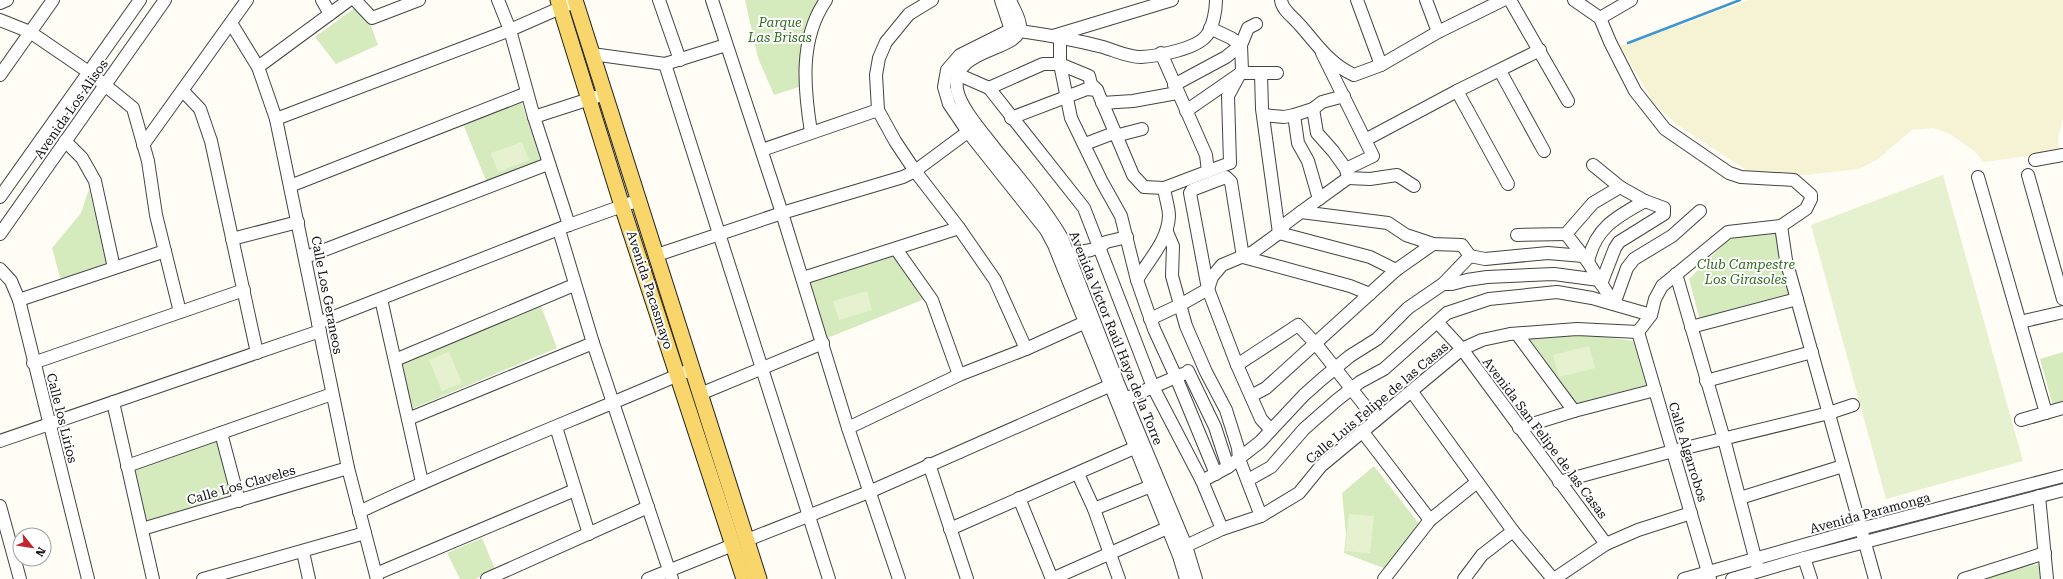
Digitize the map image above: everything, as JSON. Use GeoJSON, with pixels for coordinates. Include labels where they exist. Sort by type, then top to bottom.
{"type":"FeatureCollection","features":[{"type":"Feature","properties":{"kind":"main road","name":"Avenida Pacasmayo"},"geometry":{"type":"LineString","coordinates":[[576,1],[700,394],[740,543],[744,579]]}},
{"type":"Feature","properties":{"kind":"main road","name":"Avenida Pacasmayo"},"geometry":{"type":"LineString","coordinates":[[559,4],[590,99],[622,206],[678,375],[740,543],[759,579]]}},
{"type":"Feature","properties":{"kind":"street"},"geometry":{"type":"LineString","coordinates":[[0,3],[7,0]]}},
{"type":"Feature","properties":{"kind":"street"},"geometry":{"type":"LineString","coordinates":[[0,75],[53,0]]}},
{"type":"Feature","properties":{"kind":"street","name":"Avenida Los Alisos"},"geometry":{"type":"LineString","coordinates":[[0,196],[90,73],[140,0]]}},
{"type":"Feature","properties":{"kind":"street","name":"Avenida Los Alisos"},"geometry":{"type":"LineString","coordinates":[[0,234],[165,0]]}},
{"type":"Feature","properties":{"kind":"street"},"geometry":{"type":"LineString","coordinates":[[143,145],[183,91],[246,0]]}},
{"type":"Feature","properties":{"kind":"street"},"geometry":{"type":"LineString","coordinates":[[322,0],[330,14]]}},
{"type":"Feature","properties":{"kind":"street"},"geometry":{"type":"LineString","coordinates":[[258,67],[349,0]]}},
{"type":"Feature","properties":{"kind":"street"},"geometry":{"type":"LineString","coordinates":[[355,0],[372,18],[419,0]]}},
{"type":"Feature","properties":{"kind":"street"},"geometry":{"type":"LineString","coordinates":[[498,0],[510,30],[548,164],[564,228],[574,285],[671,574]]}},
{"type":"Feature","properties":{"kind":"street"},"geometry":{"type":"LineString","coordinates":[[659,0],[680,60]]}},
{"type":"Feature","properties":{"kind":"street"},"geometry":{"type":"LineString","coordinates":[[712,0],[824,343],[848,428],[899,579]]}},
{"type":"Feature","properties":{"kind":"street"},"geometry":{"type":"LineString","coordinates":[[810,132],[805,97],[805,59],[818,12],[826,0]]}},
{"type":"Feature","properties":{"kind":"street"},"geometry":{"type":"LineString","coordinates":[[932,0],[909,14],[886,42],[879,58],[876,75],[878,110],[895,142],[915,172],[959,228],[995,280],[1026,349]]}},
{"type":"Feature","properties":{"kind":"street","name":"Avenida Víctor Raúl Haya de la Torre"},"geometry":{"type":"LineString","coordinates":[[1001,0],[1010,23],[1008,31],[960,55],[951,64],[945,76],[945,95],[1049,217],[1062,238],[1069,254],[1088,321],[1125,399],[1138,446]]}},
{"type":"Feature","properties":{"kind":"street"},"geometry":{"type":"LineString","coordinates":[[1010,0],[1020,25],[1020,31],[1014,38],[965,63],[957,74],[989,88],[1011,118],[1084,208],[1153,387],[1202,481],[1222,529]]}},
{"type":"Feature","properties":{"kind":"street"},"geometry":{"type":"LineString","coordinates":[[1056,37],[1172,0]]}},
{"type":"Feature","properties":{"kind":"street"},"geometry":{"type":"LineString","coordinates":[[1020,31],[1056,37],[1141,57],[1185,48],[1198,42],[1206,35],[1213,22],[1216,0]]}},
{"type":"Feature","properties":{"kind":"street"},"geometry":{"type":"LineString","coordinates":[[1281,0],[1287,12],[1322,53],[1342,70],[1354,75],[1381,65],[1438,32],[1497,1]]}},
{"type":"Feature","properties":{"kind":"street"},"geometry":{"type":"LineString","coordinates":[[1357,0],[1381,65]]}},
{"type":"Feature","properties":{"kind":"street"},"geometry":{"type":"LineString","coordinates":[[1426,0],[1438,32]]}},
{"type":"Feature","properties":{"kind":"street"},"geometry":{"type":"LineString","coordinates":[[1510,0],[1568,101]]}},
{"type":"Feature","properties":{"kind":"street"},"geometry":{"type":"LineString","coordinates":[[1574,0],[1600,18],[1610,42],[1635,91],[1665,129],[1729,173],[1740,177],[1794,180],[1811,195],[1812,200],[1806,209],[1781,226],[1728,232],[1662,286],[1655,299],[1651,315],[1638,332]]}},
{"type":"Feature","properties":{"kind":"street"},"geometry":{"type":"LineString","coordinates":[[1600,18],[1632,0]]}},
{"type":"Feature","properties":{"kind":"street"},"geometry":{"type":"LineString","coordinates":[[276,119],[510,30],[559,4],[576,1]]}},
{"type":"Feature","properties":{"kind":"street"},"geometry":{"type":"LineString","coordinates":[[0,20],[30,32],[105,84],[133,108],[143,145],[165,251],[180,312]]}},
{"type":"Feature","properties":{"kind":"street","name":"Calle Los Geraneos"},"geometry":{"type":"LineString","coordinates":[[231,23],[258,67],[276,119],[306,257],[332,394],[348,468],[376,576]]}},
{"type":"Feature","properties":{"kind":"street"},"geometry":{"type":"LineString","coordinates":[[989,88],[1043,64],[1060,64],[1089,76],[1091,84],[1097,90],[1133,175],[1144,187],[1164,188],[1230,163],[1228,96],[1241,74],[1241,45],[1248,28],[1256,24]]}},
{"type":"Feature","properties":{"kind":"street"},"geometry":{"type":"LineString","coordinates":[[1210,28],[1231,38],[1241,45]]}},
{"type":"Feature","properties":{"kind":"street"},"geometry":{"type":"LineString","coordinates":[[1056,37],[1066,96],[1072,118],[1102,182],[1121,216],[1137,280],[1150,319],[1216,474]]}},
{"type":"Feature","properties":{"kind":"street"},"geometry":{"type":"LineString","coordinates":[[592,54],[665,64],[726,45]]}},
{"type":"Feature","properties":{"kind":"street"},"geometry":{"type":"LineString","coordinates":[[1102,103],[1132,101],[1176,89],[1226,57],[1241,45]]}},
{"type":"Feature","properties":{"kind":"street"},"geometry":{"type":"LineString","coordinates":[[1367,139],[1457,91],[1540,50]]}},
{"type":"Feature","properties":{"kind":"street"},"geometry":{"type":"LineString","coordinates":[[1161,53],[1206,155],[1208,171]]}},
{"type":"Feature","properties":{"kind":"street"},"geometry":{"type":"LineString","coordinates":[[1150,319],[1180,306],[1208,289],[1212,277],[1222,265],[1253,252],[1279,233],[1286,224],[1319,199],[1347,174],[1373,156],[1367,139],[1322,53]]}},
{"type":"Feature","properties":{"kind":"street"},"geometry":{"type":"LineString","coordinates":[[665,64],[830,579]]}},
{"type":"Feature","properties":{"kind":"street"},"geometry":{"type":"LineString","coordinates":[[1500,71],[1544,150]]}},
{"type":"Feature","properties":{"kind":"street"},"geometry":{"type":"LineString","coordinates":[[1186,111],[1241,74],[1277,73]]}},
{"type":"Feature","properties":{"kind":"street","name":"Avenida Víctor Raúl Haya de la Torre"},"geometry":{"type":"LineString","coordinates":[[957,74],[957,91],[972,128]]}},
{"type":"Feature","properties":{"kind":"street"},"geometry":{"type":"LineString","coordinates":[[1261,74],[1263,115],[1279,233]]}},
{"type":"Feature","properties":{"kind":"street"},"geometry":{"type":"LineString","coordinates":[[1011,118],[1087,89],[1097,90]]}},
{"type":"Feature","properties":{"kind":"street"},"geometry":{"type":"LineString","coordinates":[[183,91],[200,110],[211,141],[257,353]]}},
{"type":"Feature","properties":{"kind":"street"},"geometry":{"type":"LineString","coordinates":[[1457,91],[1508,184]]}},
{"type":"Feature","properties":{"kind":"street"},"geometry":{"type":"LineString","coordinates":[[290,186],[527,93]]}},
{"type":"Feature","properties":{"kind":"street"},"geometry":{"type":"LineString","coordinates":[[534,117],[605,94]]}},
{"type":"Feature","properties":{"kind":"street"},"geometry":{"type":"LineString","coordinates":[[1263,115],[1284,117],[1294,115],[1313,109],[1322,102],[1344,96]]}},
{"type":"Feature","properties":{"kind":"street"},"geometry":{"type":"LineString","coordinates":[[1313,109],[1317,133],[1333,151],[1347,174],[1370,179],[1397,175],[1414,186]]}},
{"type":"Feature","properties":{"kind":"street"},"geometry":{"type":"LineString","coordinates":[[762,150],[810,132],[878,110]]}},
{"type":"Feature","properties":{"kind":"street"},"geometry":{"type":"LineString","coordinates":[[1294,115],[1298,143],[1308,161],[1319,199]]}},
{"type":"Feature","properties":{"kind":"street"},"geometry":{"type":"LineString","coordinates":[[656,256],[782,213],[915,172],[972,128],[1046,230],[1054,245],[1088,321],[1110,386],[1155,485],[1171,526],[1186,579]]}},
{"type":"Feature","properties":{"kind":"street"},"geometry":{"type":"LineString","coordinates":[[1085,144],[1114,132],[1120,135],[1142,129]]}},
{"type":"Feature","properties":{"kind":"street"},"geometry":{"type":"LineString","coordinates":[[65,141],[82,158],[95,182],[114,268]]}},
{"type":"Feature","properties":{"kind":"street"},"geometry":{"type":"LineString","coordinates":[[2035,160],[2063,155]]}},
{"type":"Feature","properties":{"kind":"street"},"geometry":{"type":"LineString","coordinates":[[306,257],[548,164]]}},
{"type":"Feature","properties":{"kind":"street"},"geometry":{"type":"LineString","coordinates":[[1594,165],[1620,187],[1644,201],[1664,208],[1664,214],[1619,242],[1600,282]]}},
{"type":"Feature","properties":{"kind":"street"},"geometry":{"type":"LineString","coordinates":[[2028,174],[2063,299]]}},
{"type":"Feature","properties":{"kind":"street"},"geometry":{"type":"LineString","coordinates":[[1243,257],[1231,182],[1226,177],[1192,190],[1190,193],[1208,289],[1237,365],[1261,420],[1271,430]]}},
{"type":"Feature","properties":{"kind":"street"},"geometry":{"type":"LineString","coordinates":[[1978,177],[2046,413]]}},
{"type":"Feature","properties":{"kind":"street"},"geometry":{"type":"LineString","coordinates":[[1517,235],[1566,234],[1593,203],[1620,187]]}},
{"type":"Feature","properties":{"kind":"street"},"geometry":{"type":"LineString","coordinates":[[1137,280],[1167,232],[1169,215],[1164,188]]}},
{"type":"Feature","properties":{"kind":"street"},"geometry":{"type":"LineString","coordinates":[[0,441],[257,353],[381,299],[639,200]]}},
{"type":"Feature","properties":{"kind":"street"},"geometry":{"type":"LineString","coordinates":[[1585,259],[1610,223],[1619,215],[1644,201]]}},
{"type":"Feature","properties":{"kind":"street"},"geometry":{"type":"LineString","coordinates":[[1614,304],[1627,268],[1634,259],[1672,236],[1700,211]]}},
{"type":"Feature","properties":{"kind":"street"},"geometry":{"type":"LineString","coordinates":[[1301,212],[1388,223],[1406,235],[1433,244],[1462,245],[1470,256],[1485,258],[1548,253],[1585,259]]}},
{"type":"Feature","properties":{"kind":"street"},"geometry":{"type":"LineString","coordinates":[[232,239],[298,222]]}},
{"type":"Feature","properties":{"kind":"street"},"geometry":{"type":"LineString","coordinates":[[1781,226],[1786,260],[1863,542],[1875,579]]}},
{"type":"Feature","properties":{"kind":"street"},"geometry":{"type":"LineString","coordinates":[[803,278],[959,228]]}},
{"type":"Feature","properties":{"kind":"street"},"geometry":{"type":"LineString","coordinates":[[1167,232],[1172,246],[1172,276],[1186,326],[1203,365],[1226,410],[1238,448],[1239,459],[1260,516]]}},
{"type":"Feature","properties":{"kind":"street"},"geometry":{"type":"LineString","coordinates":[[1279,233],[1370,257],[1396,270]]}},
{"type":"Feature","properties":{"kind":"street"},"geometry":{"type":"LineString","coordinates":[[1566,234],[1585,259],[1614,304]]}},
{"type":"Feature","properties":{"kind":"street"},"geometry":{"type":"LineString","coordinates":[[1069,254],[1099,248],[1106,242],[1127,237]]}},
{"type":"Feature","properties":{"kind":"street"},"geometry":{"type":"LineString","coordinates":[[1251,396],[1266,388],[1396,270],[1433,244]]}},
{"type":"Feature","properties":{"kind":"street"},"geometry":{"type":"LineString","coordinates":[[896,249],[932,300],[959,375]]}},
{"type":"Feature","properties":{"kind":"street"},"geometry":{"type":"LineString","coordinates":[[19,300],[165,251]]}},
{"type":"Feature","properties":{"kind":"street"},"geometry":{"type":"LineString","coordinates":[[1202,481],[1228,467],[1260,442],[1304,395],[1350,356],[1377,340],[1408,308],[1443,284],[1470,256]]}},
{"type":"Feature","properties":{"kind":"street"},"geometry":{"type":"LineString","coordinates":[[1243,257],[1350,286],[1370,294]]}},
{"type":"Feature","properties":{"kind":"street","name":"Calle los Lirios"},"geometry":{"type":"LineString","coordinates":[[0,269],[11,281],[19,300],[33,363],[88,579]]}},
{"type":"Feature","properties":{"kind":"street"},"geometry":{"type":"LineString","coordinates":[[1443,284],[1452,284],[1487,277],[1554,274],[1600,282]]}},
{"type":"Feature","properties":{"kind":"street"},"geometry":{"type":"LineString","coordinates":[[1676,274],[1724,440],[1759,572]]}},
{"type":"Feature","properties":{"kind":"street"},"geometry":{"type":"LineString","coordinates":[[395,360],[574,285]]}},
{"type":"Feature","properties":{"kind":"street"},"geometry":{"type":"LineString","coordinates":[[33,363],[244,290]]}},
{"type":"Feature","properties":{"kind":"street"},"geometry":{"type":"LineString","coordinates":[[1248,480],[1271,467],[1304,429],[1360,382],[1384,369],[1438,323],[1447,313],[1496,298],[1556,292],[1614,304],[1651,315]]}},
{"type":"Feature","properties":{"kind":"street"},"geometry":{"type":"LineString","coordinates":[[381,299],[422,482]]}},
{"type":"Feature","properties":{"kind":"street"},"geometry":{"type":"LineString","coordinates":[[1691,328],[1797,299]]}},
{"type":"Feature","properties":{"kind":"street"},"geometry":{"type":"LineString","coordinates":[[2020,322],[2063,312]]}},
{"type":"Feature","properties":{"kind":"street"},"geometry":{"type":"LineString","coordinates":[[848,428],[959,375],[1026,349],[1088,321]]}},
{"type":"Feature","properties":{"kind":"street","name":"Avenida San Felipe de las Casas"},"geometry":{"type":"LineString","coordinates":[[1438,323],[1462,349],[1606,544]]}},
{"type":"Feature","properties":{"kind":"street"},"geometry":{"type":"LineString","coordinates":[[1237,365],[1298,325],[1316,344],[1376,420]]}},
{"type":"Feature","properties":{"kind":"street","name":"Calle Luis Felipe de las Casas"},"geometry":{"type":"LineString","coordinates":[[1186,546],[1222,529],[1260,516],[1299,492],[1321,466],[1462,349],[1482,340],[1517,334],[1577,329],[1638,332]]}},
{"type":"Feature","properties":{"kind":"street","name":"Calle Algarrobos"},"geometry":{"type":"LineString","coordinates":[[1638,332],[1709,576]]}},
{"type":"Feature","properties":{"kind":"street"},"geometry":{"type":"LineString","coordinates":[[1517,334],[1574,411]]}},
{"type":"Feature","properties":{"kind":"street"},"geometry":{"type":"LineString","coordinates":[[408,419],[593,343]]}},
{"type":"Feature","properties":{"kind":"street"},"geometry":{"type":"LineString","coordinates":[[700,394],[824,343]]}},
{"type":"Feature","properties":{"kind":"street"},"geometry":{"type":"LineString","coordinates":[[1706,381],[1812,352]]}},
{"type":"Feature","properties":{"kind":"street"},"geometry":{"type":"LineString","coordinates":[[1125,399],[1203,365]]}},
{"type":"Feature","properties":{"kind":"street"},"geometry":{"type":"LineString","coordinates":[[359,512],[422,482],[614,404],[692,369]]}},
{"type":"Feature","properties":{"kind":"street"},"geometry":{"type":"LineString","coordinates":[[1188,371],[1215,427],[1228,467]]}},
{"type":"Feature","properties":{"kind":"street"},"geometry":{"type":"LineString","coordinates":[[648,579],[671,574],[740,543],[869,492],[929,464],[1110,386]]}},
{"type":"Feature","properties":{"kind":"street"},"geometry":{"type":"LineString","coordinates":[[1519,428],[1574,411],[1655,390]]}},
{"type":"Feature","properties":{"kind":"street"},"geometry":{"type":"LineString","coordinates":[[1412,392],[1477,482],[1553,579],[1606,544],[1638,530],[1691,513]]}},
{"type":"Feature","properties":{"kind":"street"},"geometry":{"type":"LineString","coordinates":[[127,466],[332,394]]}},
{"type":"Feature","properties":{"kind":"street"},"geometry":{"type":"LineString","coordinates":[[113,402],[153,579]]}},
{"type":"Feature","properties":{"kind":"street"},"geometry":{"type":"LineString","coordinates":[[1559,482],[1673,451],[1724,440],[1829,413],[1853,405]]}},
{"type":"Feature","properties":{"kind":"street"},"geometry":{"type":"LineString","coordinates":[[2021,420],[2063,408]]}},
{"type":"Feature","properties":{"kind":"street"},"geometry":{"type":"LineString","coordinates":[[556,427],[589,534]]}},
{"type":"Feature","properties":{"kind":"street"},"geometry":{"type":"LineString","coordinates":[[1362,432],[1430,520]]}},
{"type":"Feature","properties":{"kind":"street"},"geometry":{"type":"LineString","coordinates":[[221,433],[239,500]]}},
{"type":"Feature","properties":{"kind":"street"},"geometry":{"type":"LineString","coordinates":[[950,529],[1019,498],[1078,474],[1138,446]]}},
{"type":"Feature","properties":{"kind":"street"},"geometry":{"type":"LineString","coordinates":[[929,464],[967,579]]}},
{"type":"Feature","properties":{"kind":"street"},"geometry":{"type":"LineString","coordinates":[[1740,498],[1842,466]]}},
{"type":"Feature","properties":{"kind":"street","name":"Calle Los Claveles"},"geometry":{"type":"LineString","coordinates":[[142,529],[348,468]]}},
{"type":"Feature","properties":{"kind":"street"},"geometry":{"type":"LineString","coordinates":[[1078,474],[1094,509],[1119,579]]}},
{"type":"Feature","properties":{"kind":"street","name":"Avenida Paramonga"},"geometry":{"type":"LineString","coordinates":[[1684,579],[1709,576],[1756,559],[1860,529],[2063,476]]}},
{"type":"Feature","properties":{"kind":"street"},"geometry":{"type":"LineString","coordinates":[[1384,579],[1430,520],[1477,482]]}},
{"type":"Feature","properties":{"kind":"street"},"geometry":{"type":"LineString","coordinates":[[1094,509],[1155,485]]}},
{"type":"Feature","properties":{"kind":"street"},"geometry":{"type":"LineString","coordinates":[[376,576],[575,490]]}},
{"type":"Feature","properties":{"kind":"street","name":"Avenida Paramonga"},"geometry":{"type":"LineString","coordinates":[[1732,579],[1863,542],[2063,490]]}},
{"type":"Feature","properties":{"kind":"street"},"geometry":{"type":"LineString","coordinates":[[2039,496],[2047,579]]}},
{"type":"Feature","properties":{"kind":"street"},"geometry":{"type":"LineString","coordinates":[[1019,498],[1052,579],[1171,526]]}},
{"type":"Feature","properties":{"kind":"street"},"geometry":{"type":"LineString","coordinates":[[0,506],[20,579]]}},
{"type":"Feature","properties":{"kind":"street"},"geometry":{"type":"LineString","coordinates":[[487,579],[511,574],[589,534],[648,507]]}},
{"type":"Feature","properties":{"kind":"street"},"geometry":{"type":"LineString","coordinates":[[1171,526],[1186,546],[1196,579]]}},
{"type":"Feature","properties":{"kind":"street"},"geometry":{"type":"LineString","coordinates":[[1464,579],[1482,555],[1514,531]]}},
{"type":"Feature","properties":{"kind":"street"},"geometry":{"type":"LineString","coordinates":[[203,579],[303,552],[365,533]]}},
{"type":"Feature","properties":{"kind":"street"},"geometry":{"type":"LineString","coordinates":[[303,552],[309,579]]}},
{"type":"Feature","properties":{"kind":"street"},"geometry":{"type":"LineString","coordinates":[[1964,579],[2045,554]]}},
{"type":"Feature","properties":{"kind":"street"},"geometry":{"type":"LineString","coordinates":[[1804,558],[1812,579]]}},
{"type":"Feature","properties":{"kind":"shaded area"},"geometry":{"type":"Polygon","coordinates":[[[1749,0],[2063,0],[2063,119],[2058,138],[2059,152],[1984,162],[1974,151],[1950,134],[1933,128],[1912,130],[1878,159],[1859,169],[1796,176],[1749,172],[1679,126],[1654,104],[1620,45],[1632,43],[1749,0]]]}},
{"type":"Feature","properties":{"kind":"green space","name":"Parque Las Brisas"},"geometry":{"type":"Polygon","coordinates":[[[745,0],[822,0],[802,86],[774,95],[758,58],[745,0]]]}},
{"type":"Feature","properties":{"kind":"green space"},"geometry":{"type":"Polygon","coordinates":[[[356,7],[369,21],[378,45],[336,64],[315,37],[356,7]]]}},
{"type":"Feature","properties":{"kind":"green space"},"geometry":{"type":"Polygon","coordinates":[[[521,100],[541,162],[487,183],[463,124],[521,100]]]}},
{"type":"Feature","properties":{"kind":"green space"},"geometry":{"type":"Polygon","coordinates":[[[522,142],[529,160],[498,172],[491,153],[522,142]]]}},
{"type":"Feature","properties":{"kind":"green space"},"geometry":{"type":"Polygon","coordinates":[[[1943,175],[2023,461],[1886,499],[1811,225],[1943,175]]]}},
{"type":"Feature","properties":{"kind":"green space"},"geometry":{"type":"Polygon","coordinates":[[[89,189],[107,265],[61,281],[52,248],[81,213],[89,189]]]}},
{"type":"Feature","properties":{"kind":"green space","name":"Club Campestre Los Girasoles"},"geometry":{"type":"Polygon","coordinates":[[[1775,233],[1791,296],[1745,306],[1700,321],[1689,279],[1730,238],[1775,233]]]}},
{"type":"Feature","properties":{"kind":"green space"},"geometry":{"type":"Polygon","coordinates":[[[895,253],[927,298],[825,339],[807,281],[895,253]]]}},
{"type":"Feature","properties":{"kind":"green space"},"geometry":{"type":"Polygon","coordinates":[[[867,291],[872,310],[839,320],[833,301],[867,291]]]}},
{"type":"Feature","properties":{"kind":"green space"},"geometry":{"type":"Polygon","coordinates":[[[541,306],[557,348],[412,409],[401,361],[541,306]]]}},
{"type":"Feature","properties":{"kind":"green space"},"geometry":{"type":"Polygon","coordinates":[[[1579,333],[1633,341],[1646,385],[1574,404],[1525,337],[1579,333]]]}},
{"type":"Feature","properties":{"kind":"green space"},"geometry":{"type":"Polygon","coordinates":[[[1589,346],[1595,368],[1559,377],[1553,355],[1589,346]]]}},
{"type":"Feature","properties":{"kind":"green space"},"geometry":{"type":"Polygon","coordinates":[[[449,352],[462,383],[442,391],[429,360],[449,352]]]}},
{"type":"Feature","properties":{"kind":"green space"},"geometry":{"type":"Polygon","coordinates":[[[2063,352],[2063,402],[2053,406],[2040,359],[2063,352]]]}},
{"type":"Feature","properties":{"kind":"green space"},"geometry":{"type":"Polygon","coordinates":[[[225,437],[241,496],[144,524],[132,468],[225,437]]]}},
{"type":"Feature","properties":{"kind":"green space"},"geometry":{"type":"Polygon","coordinates":[[[1374,466],[1420,525],[1386,569],[1344,553],[1346,534],[1342,493],[1374,466]]]}},
{"type":"Feature","properties":{"kind":"green space"},"geometry":{"type":"Polygon","coordinates":[[[1349,514],[1374,516],[1370,553],[1345,551],[1349,514]]]}},
{"type":"Feature","properties":{"kind":"green space"},"geometry":{"type":"Polygon","coordinates":[[[482,538],[495,569],[476,579],[460,579],[447,553],[482,538]]]}},
{"type":"Feature","properties":{"kind":"green space"},"geometry":{"type":"Polygon","coordinates":[[[2038,564],[2040,567],[2041,579],[1980,579],[2038,564]]]}},
{"type":"Feature","properties":{"kind":"waterway"},"geometry":{"type":"LineString","coordinates":[[1628,43],[1740,0]]}}]}
